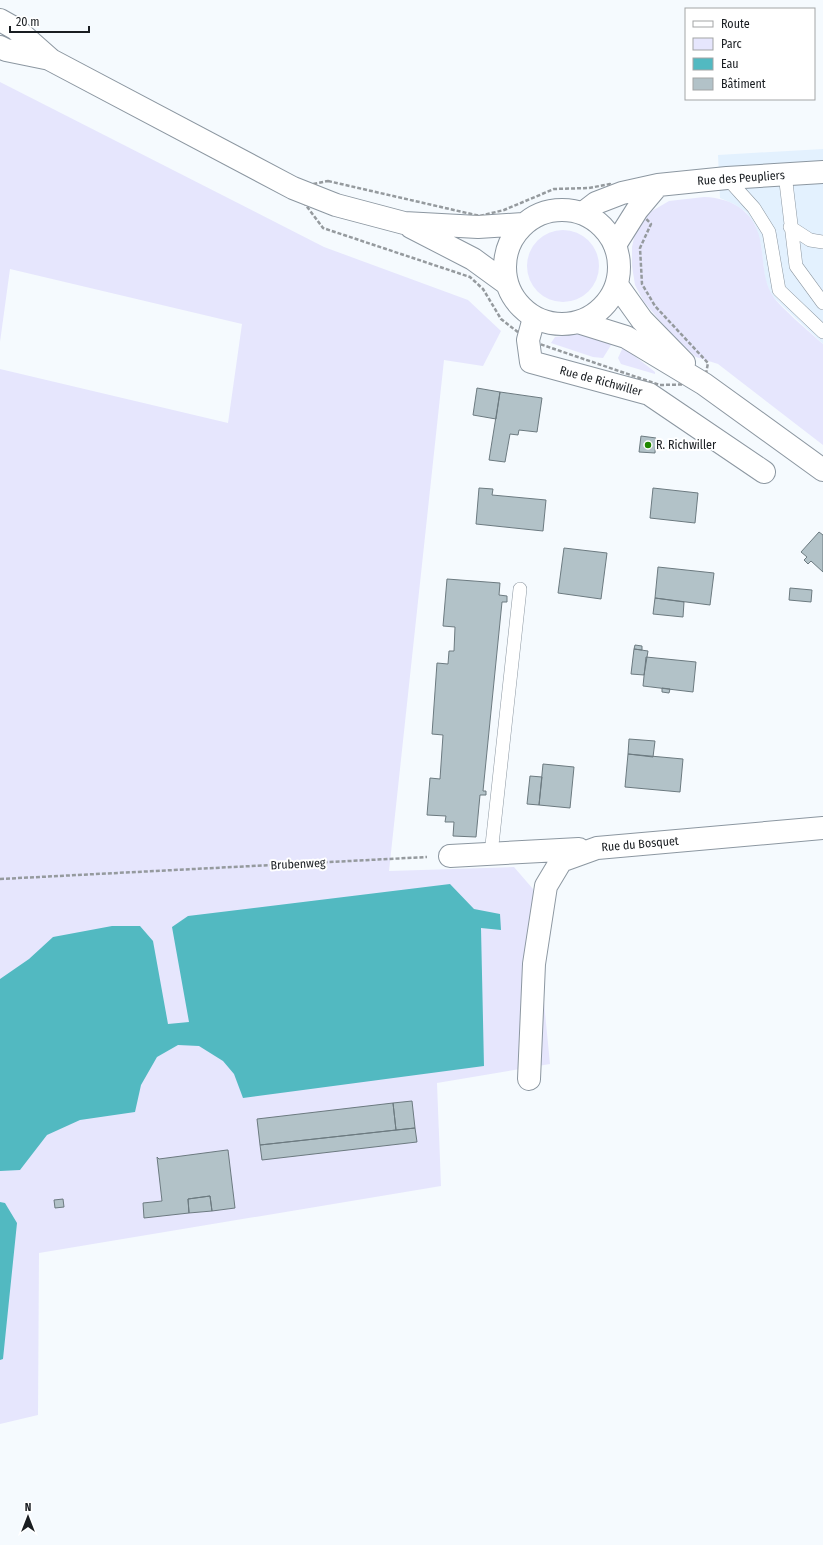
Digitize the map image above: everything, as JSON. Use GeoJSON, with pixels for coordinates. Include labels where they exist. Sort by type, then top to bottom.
{"type":"FeatureCollection","features":[{"type":"Feature","properties":{"kind":"main road"},"geometry":{"type":"LineString","coordinates":[[0,20],[16,29],[52,60],[293,188],[336,205],[404,223],[478,227],[523,224]]}},
{"type":"Feature","properties":{"kind":"main road"},"geometry":{"type":"LineString","coordinates":[[0,47],[6,50],[52,60]]}},
{"type":"Feature","properties":{"kind":"main road","name":"Rue des Peupliers"},"geometry":{"type":"LineString","coordinates":[[583,213],[596,203],[622,194],[658,185],[727,178],[823,172]]}},
{"type":"Feature","properties":{"kind":"main road"},"geometry":{"type":"LineString","coordinates":[[616,245],[637,210],[658,185]]}},
{"type":"Feature","properties":{"kind":"main road"},"geometry":{"type":"LineString","coordinates":[[404,223],[473,259],[506,284],[517,303],[534,318],[548,323],[563,325],[578,322],[595,314],[608,301],[617,285],[620,272],[616,245],[608,232],[597,221],[583,213],[568,209],[552,210],[536,215],[523,224],[512,236],[506,251],[504,267],[506,284]]}},
{"type":"Feature","properties":{"kind":"main road"},"geometry":{"type":"LineString","coordinates":[[617,285],[642,320],[704,384]]}},
{"type":"Feature","properties":{"kind":"main road","name":"Rue de Richwiller"},"geometry":{"type":"LineString","coordinates":[[534,318],[528,340],[531,362],[649,394],[764,472]]}},
{"type":"Feature","properties":{"kind":"main road"},"geometry":{"type":"LineString","coordinates":[[578,322],[626,337],[704,384],[823,470]]}},
{"type":"Feature","properties":{"kind":"main road","name":"Rue du Bosquet"},"geometry":{"type":"LineString","coordinates":[[529,1079],[534,964],[546,886],[561,861],[597,848],[823,828]]}},
{"type":"Feature","properties":{"kind":"main road"},"geometry":{"type":"LineString","coordinates":[[450,856],[597,848]]}},
{"type":"Feature","properties":{"kind":"lane"},"geometry":{"type":"LineString","coordinates":[[785,174],[790,227],[796,266],[823,303]]}},
{"type":"Feature","properties":{"kind":"lane"},"geometry":{"type":"LineString","coordinates":[[727,178],[754,208],[769,232],[779,290],[823,332]]}},
{"type":"Feature","properties":{"kind":"lane"},"geometry":{"type":"LineString","coordinates":[[790,227],[810,240],[823,242]]}},
{"type":"Feature","properties":{"kind":"lane"},"geometry":{"type":"LineString","coordinates":[[491,854],[520,589]]}},
{"type":"Feature","properties":{"kind":"path"},"geometry":{"type":"LineString","coordinates":[[480,216],[504,210],[554,189],[589,188],[610,184]]}},
{"type":"Feature","properties":{"kind":"path"},"geometry":{"type":"LineString","coordinates":[[651,224],[640,248],[642,284],[654,306],[708,363],[704,384]]}},
{"type":"Feature","properties":{"kind":"path","name":"Brubenweg"},"geometry":{"type":"LineString","coordinates":[[0,879],[450,856]]}},
{"type":"Feature","properties":{"kind":"shaded area"},"geometry":{"type":"Polygon","coordinates":[[[823,149],[823,344],[771,295],[765,279],[761,245],[755,225],[746,212],[734,204],[720,198],[718,155],[823,149]]]}},
{"type":"Feature","properties":{"kind":"green space"},"geometry":{"type":"Polygon","coordinates":[[[0,82],[324,247],[468,300],[501,331],[483,366],[444,360],[389,871],[514,867],[533,889],[550,1064],[437,1083],[441,1186],[39,1253],[38,1415],[0,1424],[0,369],[228,423],[242,324],[10,269],[0,342],[0,82]]]}},
{"type":"Feature","properties":{"kind":"green space"},"geometry":{"type":"Polygon","coordinates":[[[704,197],[715,198],[735,204],[749,216],[759,234],[765,276],[771,293],[787,311],[823,344],[823,445],[718,364],[696,357],[671,334],[644,302],[635,285],[632,266],[632,247],[637,224],[652,211],[669,201],[704,197]]]}},
{"type":"Feature","properties":{"kind":"green space"},"geometry":{"type":"Polygon","coordinates":[[[563,230],[583,236],[593,246],[599,266],[593,286],[583,296],[563,302],[543,296],[533,286],[527,266],[533,246],[543,236],[563,230]]]}},
{"type":"Feature","properties":{"kind":"green space"},"geometry":{"type":"Polygon","coordinates":[[[585,333],[613,342],[603,358],[593,357],[551,343],[555,337],[585,333]]]}},
{"type":"Feature","properties":{"kind":"green space"},"geometry":{"type":"Polygon","coordinates":[[[623,347],[655,372],[655,374],[621,364],[618,358],[623,347]]]}},
{"type":"Feature","properties":{"kind":"water"},"geometry":{"type":"Polygon","coordinates":[[[450,884],[474,909],[500,914],[501,930],[481,928],[484,1066],[243,1098],[234,1074],[223,1061],[199,1046],[178,1045],[157,1057],[141,1085],[135,1112],[80,1120],[47,1135],[20,1170],[0,1171],[0,979],[29,959],[53,937],[112,926],[140,926],[153,941],[168,1024],[189,1022],[172,927],[188,916],[450,884]]]}},
{"type":"Feature","properties":{"kind":"water"},"geometry":{"type":"Polygon","coordinates":[[[0,1202],[5,1203],[17,1223],[3,1359],[0,1360],[0,1202]]]}},
{"type":"Feature","properties":{"kind":"building"},"geometry":{"type":"Polygon","coordinates":[[[477,388],[500,392],[496,419],[473,415],[477,388]]]}},
{"type":"Feature","properties":{"kind":"building"},"geometry":{"type":"Polygon","coordinates":[[[500,392],[542,398],[537,432],[519,430],[518,435],[510,434],[505,462],[489,460],[500,392]]]}},
{"type":"Feature","properties":{"kind":"building","name":"R. Richwiller"},"geometry":{"type":"Polygon","coordinates":[[[641,436],[656,438],[655,453],[639,452],[641,436]]]}},
{"type":"Feature","properties":{"kind":"building"},"geometry":{"type":"Polygon","coordinates":[[[479,488],[493,489],[492,495],[546,500],[543,531],[476,524],[479,488]]]}},
{"type":"Feature","properties":{"kind":"building"},"geometry":{"type":"Polygon","coordinates":[[[653,488],[698,493],[695,523],[650,518],[653,488]]]}},
{"type":"Feature","properties":{"kind":"building"},"geometry":{"type":"Polygon","coordinates":[[[819,532],[823,535],[823,572],[811,561],[808,564],[804,560],[807,557],[801,552],[819,532]]]}},
{"type":"Feature","properties":{"kind":"building"},"geometry":{"type":"Polygon","coordinates":[[[564,548],[607,553],[601,599],[558,593],[564,548]]]}},
{"type":"Feature","properties":{"kind":"building"},"geometry":{"type":"Polygon","coordinates":[[[658,567],[714,573],[710,605],[655,598],[658,567]]]}},
{"type":"Feature","properties":{"kind":"building"},"geometry":{"type":"Polygon","coordinates":[[[447,579],[500,583],[499,595],[507,596],[507,602],[502,602],[483,791],[486,791],[486,795],[480,795],[476,837],[453,836],[454,822],[445,822],[446,816],[427,815],[430,778],[440,779],[443,735],[432,734],[437,663],[448,664],[449,651],[454,651],[455,627],[443,626],[447,579]]]}},
{"type":"Feature","properties":{"kind":"building"},"geometry":{"type":"Polygon","coordinates":[[[790,588],[812,590],[811,602],[789,600],[790,588]]]}},
{"type":"Feature","properties":{"kind":"building"},"geometry":{"type":"Polygon","coordinates":[[[655,598],[684,602],[683,617],[653,614],[655,598]]]}},
{"type":"Feature","properties":{"kind":"building"},"geometry":{"type":"Polygon","coordinates":[[[635,645],[642,646],[642,650],[634,649],[635,645]]]}},
{"type":"Feature","properties":{"kind":"building"},"geometry":{"type":"Polygon","coordinates":[[[634,649],[648,651],[644,675],[631,674],[634,649]]]}},
{"type":"Feature","properties":{"kind":"building"},"geometry":{"type":"Polygon","coordinates":[[[646,657],[696,662],[693,692],[643,686],[646,657]]]}},
{"type":"Feature","properties":{"kind":"building"},"geometry":{"type":"Polygon","coordinates":[[[662,688],[670,689],[669,693],[662,692],[662,688]]]}},
{"type":"Feature","properties":{"kind":"building"},"geometry":{"type":"Polygon","coordinates":[[[629,739],[655,741],[653,757],[628,754],[629,739]]]}},
{"type":"Feature","properties":{"kind":"building"},"geometry":{"type":"Polygon","coordinates":[[[628,754],[683,759],[680,792],[625,787],[628,754]]]}},
{"type":"Feature","properties":{"kind":"building"},"geometry":{"type":"Polygon","coordinates":[[[543,764],[574,767],[570,808],[539,805],[543,764]]]}},
{"type":"Feature","properties":{"kind":"building"},"geometry":{"type":"Polygon","coordinates":[[[530,776],[542,777],[539,805],[527,804],[530,776]]]}},
{"type":"Feature","properties":{"kind":"building"},"geometry":{"type":"Polygon","coordinates":[[[412,1101],[415,1128],[396,1130],[393,1103],[412,1101]]]}},
{"type":"Feature","properties":{"kind":"building"},"geometry":{"type":"Polygon","coordinates":[[[393,1103],[396,1130],[260,1145],[257,1119],[393,1103]]]}},
{"type":"Feature","properties":{"kind":"building"},"geometry":{"type":"Polygon","coordinates":[[[415,1128],[417,1142],[262,1160],[260,1145],[415,1128]]]}},
{"type":"Feature","properties":{"kind":"building"},"geometry":{"type":"Polygon","coordinates":[[[228,1150],[235,1208],[212,1211],[210,1196],[188,1199],[189,1213],[144,1218],[143,1203],[162,1201],[157,1157],[159,1159],[228,1150]]]}},
{"type":"Feature","properties":{"kind":"building"},"geometry":{"type":"Polygon","coordinates":[[[210,1196],[212,1211],[189,1213],[188,1199],[210,1196]]]}},
{"type":"Feature","properties":{"kind":"building"},"geometry":{"type":"Polygon","coordinates":[[[63,1199],[64,1207],[55,1208],[54,1200],[63,1199]]]}},
{"type":"Feature","properties":{"kind":"place","name":"R. Richwiller"},"geometry":{"type":"Point","coordinates":[648,445]}}]}
